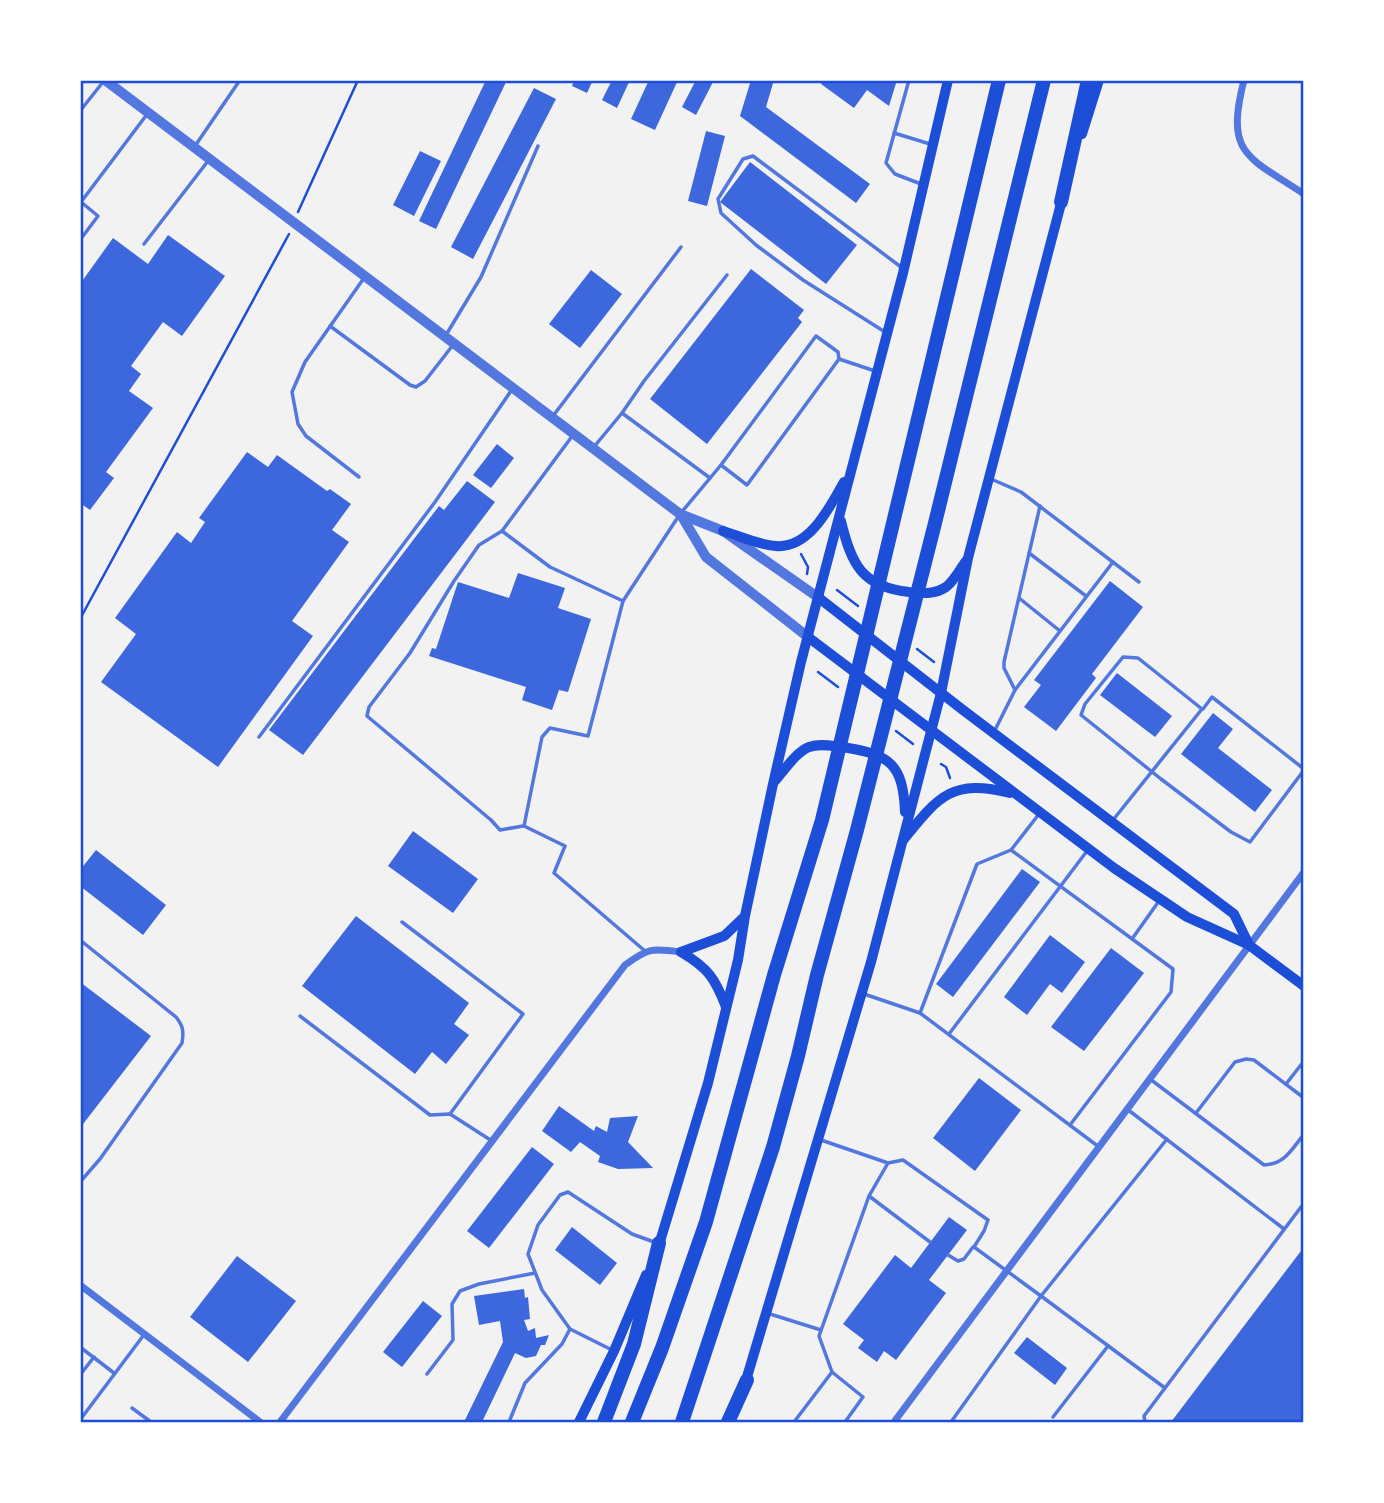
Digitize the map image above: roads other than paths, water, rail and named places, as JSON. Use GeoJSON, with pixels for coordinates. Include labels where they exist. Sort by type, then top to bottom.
{"type":"FeatureCollection","features":[{"type":"Feature","properties":{"kind":"highway"},"geometry":{"type":"LineString","coordinates":[[632,1423],[662,1348],[706,1222],[774,975],[822,820],[999,80]]}},
{"type":"Feature","properties":{"kind":"highway"},"geometry":{"type":"LineString","coordinates":[[682,1423],[774,1147],[935,523],[1044,80]]}},
{"type":"Feature","properties":{"kind":"highway"},"geometry":{"type":"LineString","coordinates":[[1061,202],[1088,80]]}},
{"type":"Feature","properties":{"kind":"highway"},"geometry":{"type":"LineString","coordinates":[[604,1423],[634,1344],[659,1244]]}},
{"type":"Feature","properties":{"kind":"highway"},"geometry":{"type":"LineString","coordinates":[[729,1423],[747,1380]]}},
{"type":"Feature","properties":{"kind":"main road"},"geometry":{"type":"LineString","coordinates":[[747,1380],[862,993],[941,693],[968,558],[1061,202],[1099,80]]}},
{"type":"Feature","properties":{"kind":"main road"},"geometry":{"type":"LineString","coordinates":[[579,1423],[614,1351],[659,1244],[708,1083],[738,960],[773,784],[903,268],[946,81]]}},
{"type":"Feature","properties":{"kind":"main road"},"geometry":{"type":"LineString","coordinates":[[723,531],[775,547],[796,543],[825,514],[851,470]]}},
{"type":"Feature","properties":{"kind":"main road"},"geometry":{"type":"LineString","coordinates":[[840,519],[847,549],[861,573],[888,590],[929,594],[947,586],[968,558]]}},
{"type":"Feature","properties":{"kind":"main road"},"geometry":{"type":"LineString","coordinates":[[819,598],[1234,914],[1249,945]]}},
{"type":"Feature","properties":{"kind":"main road"},"geometry":{"type":"LineString","coordinates":[[808,637],[1089,849],[1160,899],[1187,917],[1249,945],[1304,986]]}},
{"type":"Feature","properties":{"kind":"main road"},"geometry":{"type":"LineString","coordinates":[[773,784],[808,747],[823,745],[868,751],[884,759],[897,771],[904,789],[905,825]]}},
{"type":"Feature","properties":{"kind":"main road"},"geometry":{"type":"LineString","coordinates":[[900,844],[929,809],[951,791],[969,787],[993,788],[1016,794]]}},
{"type":"Feature","properties":{"kind":"main road"},"geometry":{"type":"LineString","coordinates":[[681,952],[724,936],[745,916]]}},
{"type":"Feature","properties":{"kind":"main road"},"geometry":{"type":"LineString","coordinates":[[681,952],[700,963],[711,975],[726,1008]]}},
{"type":"Feature","properties":{"kind":"street"},"geometry":{"type":"LineString","coordinates":[[105,80],[680,514],[723,531],[819,598]]}},
{"type":"Feature","properties":{"kind":"street"},"geometry":{"type":"LineString","coordinates":[[1244,80],[1236,126],[1241,144],[1252,159],[1304,194]]}},
{"type":"Feature","properties":{"kind":"street"},"geometry":{"type":"LineString","coordinates":[[680,514],[706,558],[808,637]]}},
{"type":"Feature","properties":{"kind":"street"},"geometry":{"type":"LineString","coordinates":[[894,1423],[1304,872]]}},
{"type":"Feature","properties":{"kind":"street"},"geometry":{"type":"LineString","coordinates":[[280,1423],[625,965],[645,951],[664,949],[681,952]]}},
{"type":"Feature","properties":{"kind":"street"},"geometry":{"type":"LineString","coordinates":[[80,1285],[260,1423]]}},
{"type":"Feature","properties":{"kind":"lane"},"geometry":{"type":"LineString","coordinates":[[80,111],[105,80]]}},
{"type":"Feature","properties":{"kind":"lane"},"geometry":{"type":"LineString","coordinates":[[194,148],[240,80]]}},
{"type":"Feature","properties":{"kind":"lane"},"geometry":{"type":"LineString","coordinates":[[909,80],[886,163],[895,174],[923,184]]}},
{"type":"Feature","properties":{"kind":"lane"},"geometry":{"type":"LineString","coordinates":[[80,240],[98,216],[81,202],[148,113]]}},
{"type":"Feature","properties":{"kind":"lane"},"geometry":{"type":"LineString","coordinates":[[894,133],[932,145]]}},
{"type":"Feature","properties":{"kind":"lane"},"geometry":{"type":"LineString","coordinates":[[330,326],[410,385],[416,387],[425,381],[450,340],[481,277],[538,146]]}},
{"type":"Feature","properties":{"kind":"lane"},"geometry":{"type":"LineString","coordinates":[[886,333],[803,279],[757,245],[720,213],[718,199],[743,159],[753,156],[903,268]]}},
{"type":"Feature","properties":{"kind":"lane"},"geometry":{"type":"LineString","coordinates":[[144,244],[209,159]]}},
{"type":"Feature","properties":{"kind":"lane"},"geometry":{"type":"LineString","coordinates":[[552,417],[681,247]]}},
{"type":"Feature","properties":{"kind":"lane"},"geometry":{"type":"LineString","coordinates":[[593,449],[727,275]]}},
{"type":"Feature","properties":{"kind":"lane"},"geometry":{"type":"LineString","coordinates":[[359,477],[306,436],[298,424],[292,393],[299,375],[365,276]]}},
{"type":"Feature","properties":{"kind":"lane"},"geometry":{"type":"LineString","coordinates":[[523,826],[544,732],[555,727],[588,736],[623,601],[680,514],[721,465],[816,336],[838,352],[839,359],[747,485],[721,465]]}},
{"type":"Feature","properties":{"kind":"lane"},"geometry":{"type":"LineString","coordinates":[[839,359],[877,371]]}},
{"type":"Feature","properties":{"kind":"lane"},"geometry":{"type":"LineString","coordinates":[[259,737],[435,502],[513,388]]}},
{"type":"Feature","properties":{"kind":"lane"},"geometry":{"type":"LineString","coordinates":[[622,413],[710,478]]}},
{"type":"Feature","properties":{"kind":"lane"},"geometry":{"type":"LineString","coordinates":[[574,434],[502,531],[479,545],[454,580],[410,653],[369,707],[367,716],[500,830],[523,826],[565,846],[554,873],[645,951]]}},
{"type":"Feature","properties":{"kind":"lane"},"geometry":{"type":"LineString","coordinates":[[989,478],[1021,492],[1139,582]]}},
{"type":"Feature","properties":{"kind":"lane"},"geometry":{"type":"LineString","coordinates":[[1015,691],[1004,668],[1004,662],[1040,506]]}},
{"type":"Feature","properties":{"kind":"lane"},"geometry":{"type":"LineString","coordinates":[[502,531],[550,567],[623,601]]}},
{"type":"Feature","properties":{"kind":"lane"},"geometry":{"type":"LineString","coordinates":[[1029,553],[1086,597]]}},
{"type":"Feature","properties":{"kind":"lane"},"geometry":{"type":"LineString","coordinates":[[993,733],[1015,691],[1113,562]]}},
{"type":"Feature","properties":{"kind":"lane"},"geometry":{"type":"LineString","coordinates":[[1018,598],[1060,631]]}},
{"type":"Feature","properties":{"kind":"lane"},"geometry":{"type":"LineString","coordinates":[[1112,823],[1151,771],[1212,697],[1304,769],[1250,842],[1231,832],[1151,771],[1081,715],[1085,704],[1122,657],[1138,658],[1202,709]]}},
{"type":"Feature","properties":{"kind":"lane"},"geometry":{"type":"LineString","coordinates":[[920,1013],[977,864],[1011,850],[1040,812]]}},
{"type":"Feature","properties":{"kind":"lane"},"geometry":{"type":"LineString","coordinates":[[949,1034],[1089,849]]}},
{"type":"Feature","properties":{"kind":"lane"},"geometry":{"type":"LineString","coordinates":[[1011,850],[1173,969],[1171,992],[1070,1125]]}},
{"type":"Feature","properties":{"kind":"lane"},"geometry":{"type":"LineString","coordinates":[[1132,939],[1160,899]]}},
{"type":"Feature","properties":{"kind":"lane"},"geometry":{"type":"LineString","coordinates":[[402,922],[523,1014],[450,1114]]}},
{"type":"Feature","properties":{"kind":"lane"},"geometry":{"type":"LineString","coordinates":[[80,940],[176,1017],[184,1033],[182,1043],[100,1159],[80,1182]]}},
{"type":"Feature","properties":{"kind":"lane"},"geometry":{"type":"LineString","coordinates":[[862,993],[920,1013],[1099,1148]]}},
{"type":"Feature","properties":{"kind":"lane"},"geometry":{"type":"LineString","coordinates":[[300,1016],[430,1115],[450,1114],[492,1141]]}},
{"type":"Feature","properties":{"kind":"lane"},"geometry":{"type":"LineString","coordinates":[[1196,1113],[1235,1062],[1246,1059],[1254,1060],[1304,1098]]}},
{"type":"Feature","properties":{"kind":"lane"},"geometry":{"type":"LineString","coordinates":[[1286,1084],[1304,1062]]}},
{"type":"Feature","properties":{"kind":"lane"},"geometry":{"type":"LineString","coordinates":[[1150,1079],[1264,1165],[1274,1165],[1284,1160],[1304,1134]]}},
{"type":"Feature","properties":{"kind":"lane"},"geometry":{"type":"LineString","coordinates":[[1128,1110],[1284,1229]]}},
{"type":"Feature","properties":{"kind":"lane"},"geometry":{"type":"LineString","coordinates":[[819,1139],[888,1163],[903,1160],[988,1220],[984,1231],[964,1259],[958,1261],[948,1255]]}},
{"type":"Feature","properties":{"kind":"lane"},"geometry":{"type":"LineString","coordinates":[[951,1423],[1041,1296],[1167,1139]]}},
{"type":"Feature","properties":{"kind":"lane"},"geometry":{"type":"LineString","coordinates":[[845,1423],[863,1397],[832,1372],[819,1336],[869,1196],[888,1163]]}},
{"type":"Feature","properties":{"kind":"lane"},"geometry":{"type":"LineString","coordinates":[[614,1351],[570,1329],[542,1290],[528,1254],[538,1225],[560,1195],[568,1192],[632,1234],[659,1244]]}},
{"type":"Feature","properties":{"kind":"lane"},"geometry":{"type":"LineString","coordinates":[[869,1196],[930,1242]]}},
{"type":"Feature","properties":{"kind":"lane"},"geometry":{"type":"LineString","coordinates":[[1145,1423],[1144,1416],[1304,1203]]}},
{"type":"Feature","properties":{"kind":"lane"},"geometry":{"type":"LineString","coordinates":[[974,1247],[1165,1388]]}},
{"type":"Feature","properties":{"kind":"lane"},"geometry":{"type":"LineString","coordinates":[[427,1374],[453,1340],[452,1304],[460,1291],[479,1283],[536,1273]]}},
{"type":"Feature","properties":{"kind":"lane"},"geometry":{"type":"LineString","coordinates":[[767,1314],[821,1329]]}},
{"type":"Feature","properties":{"kind":"lane"},"geometry":{"type":"LineString","coordinates":[[509,1423],[525,1383],[562,1344],[570,1329]]}},
{"type":"Feature","properties":{"kind":"lane"},"geometry":{"type":"LineString","coordinates":[[80,1420],[145,1334]]}},
{"type":"Feature","properties":{"kind":"lane"},"geometry":{"type":"LineString","coordinates":[[1053,1417],[1108,1346]]}},
{"type":"Feature","properties":{"kind":"lane"},"geometry":{"type":"LineString","coordinates":[[80,1347],[114,1373]]}},
{"type":"Feature","properties":{"kind":"lane"},"geometry":{"type":"LineString","coordinates":[[80,1375],[94,1357]]}},
{"type":"Feature","properties":{"kind":"lane"},"geometry":{"type":"LineString","coordinates":[[794,1423],[832,1372]]}},
{"type":"Feature","properties":{"kind":"lane"},"geometry":{"type":"LineString","coordinates":[[132,1408],[151,1423]]}}]}
